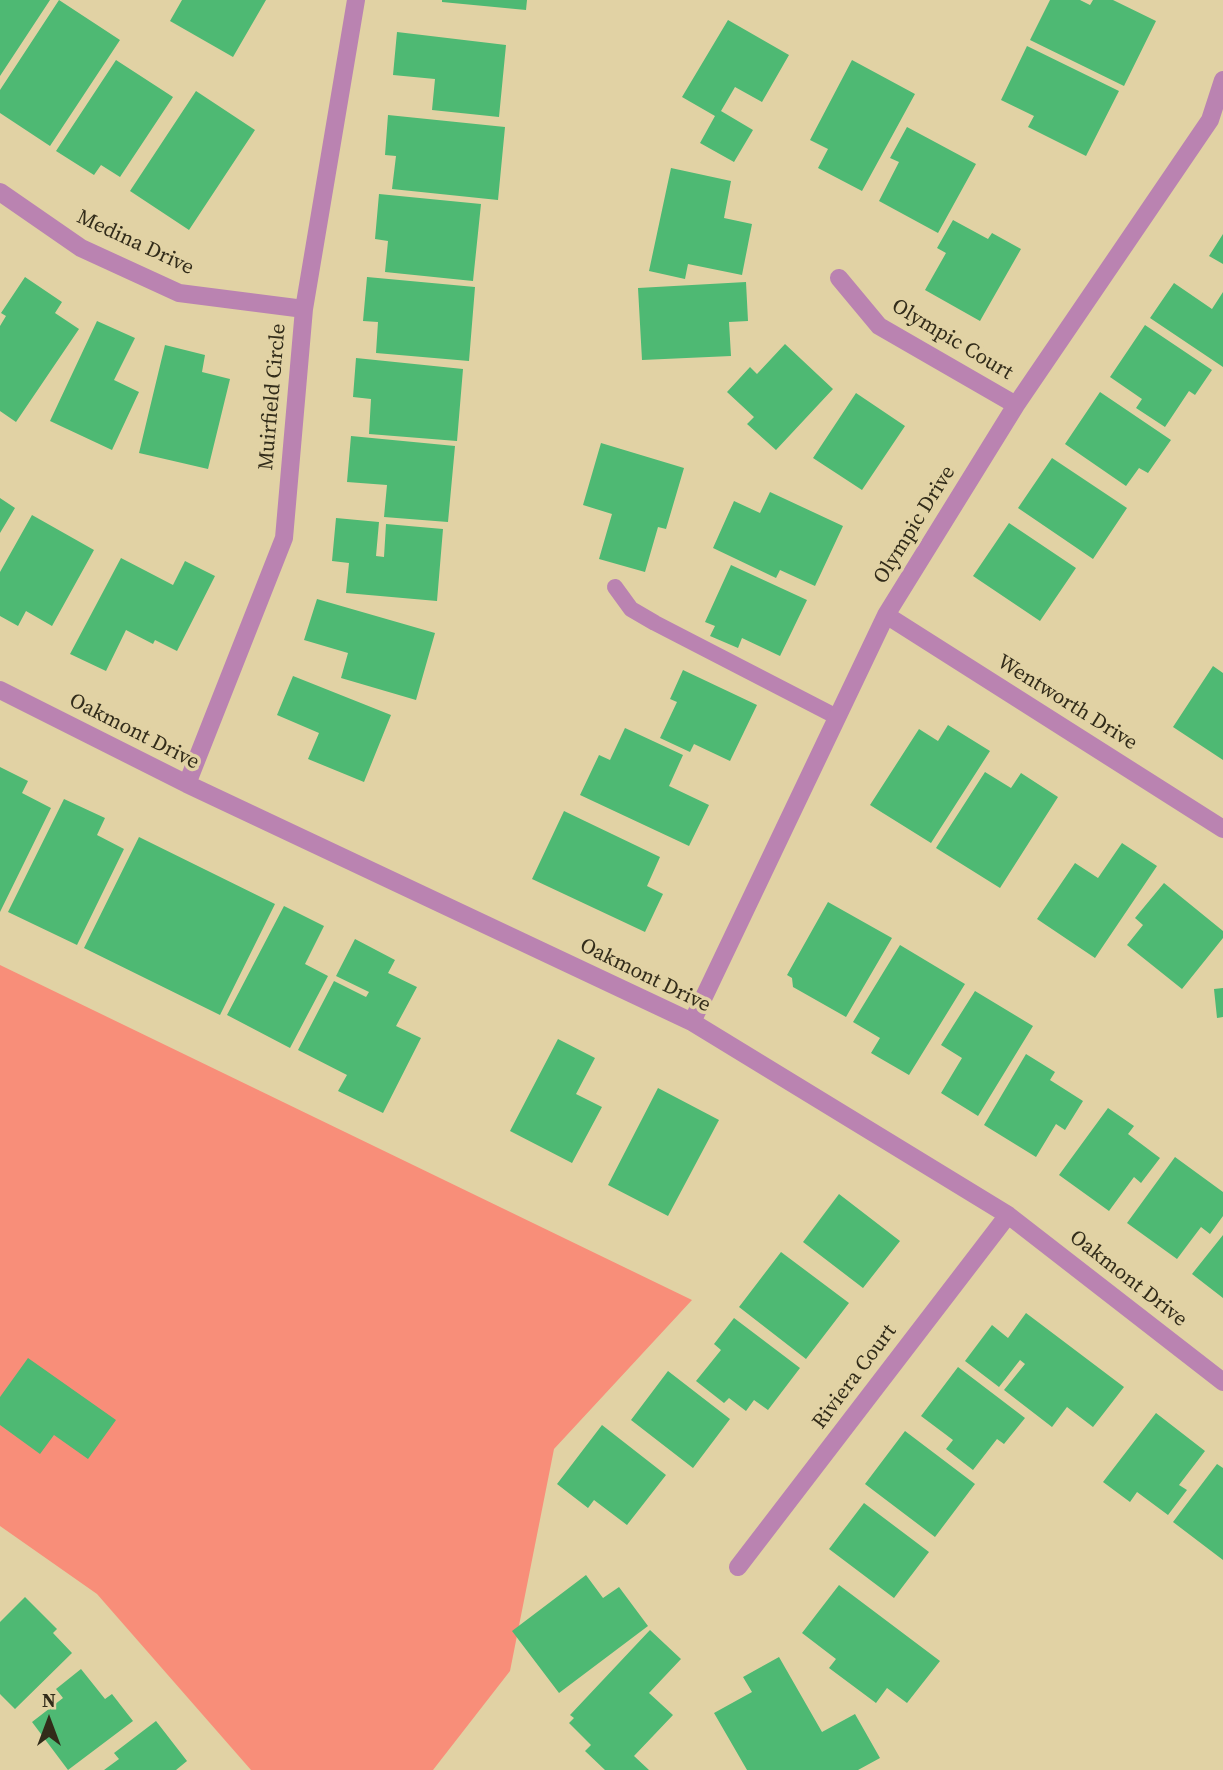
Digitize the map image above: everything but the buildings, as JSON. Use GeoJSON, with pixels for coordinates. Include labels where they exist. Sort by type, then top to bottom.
{"type":"FeatureCollection","features":[{"type":"Feature","properties":{"kind":"street","name":"Muirfield Circle"},"geometry":{"type":"LineString","coordinates":[[187,784],[284,538],[304,309],[356,0]]}},
{"type":"Feature","properties":{"kind":"street","name":"Olympic Drive"},"geometry":{"type":"LineString","coordinates":[[692,1022],[887,615],[1016,405],[1210,120],[1223,80]]}},
{"type":"Feature","properties":{"kind":"street","name":"Medina Drive"},"geometry":{"type":"LineString","coordinates":[[0,192],[82,248],[178,293],[304,309]]}},
{"type":"Feature","properties":{"kind":"street","name":"Olympic Court"},"geometry":{"type":"LineString","coordinates":[[839,278],[879,326],[1016,405]]}},
{"type":"Feature","properties":{"kind":"street","name":"Wentworth Drive"},"geometry":{"type":"LineString","coordinates":[[887,615],[1223,829]]}},
{"type":"Feature","properties":{"kind":"street","name":"Oakmont Drive"},"geometry":{"type":"LineString","coordinates":[[0,690],[187,784],[692,1022],[1008,1215],[1223,1382]]}},
{"type":"Feature","properties":{"kind":"street","name":"Riviera Court"},"geometry":{"type":"LineString","coordinates":[[738,1567],[1008,1215]]}},
{"type":"Feature","properties":{"kind":"lane"},"geometry":{"type":"LineString","coordinates":[[615,587],[631,609],[655,624],[838,717]]}},
{"type":"Feature","properties":{"kind":"shaded area"},"geometry":{"type":"Polygon","coordinates":[[[0,965],[692,1300],[554,1449],[510,1671],[433,1770],[251,1770],[97,1594],[0,1526],[0,965]]]}}]}
